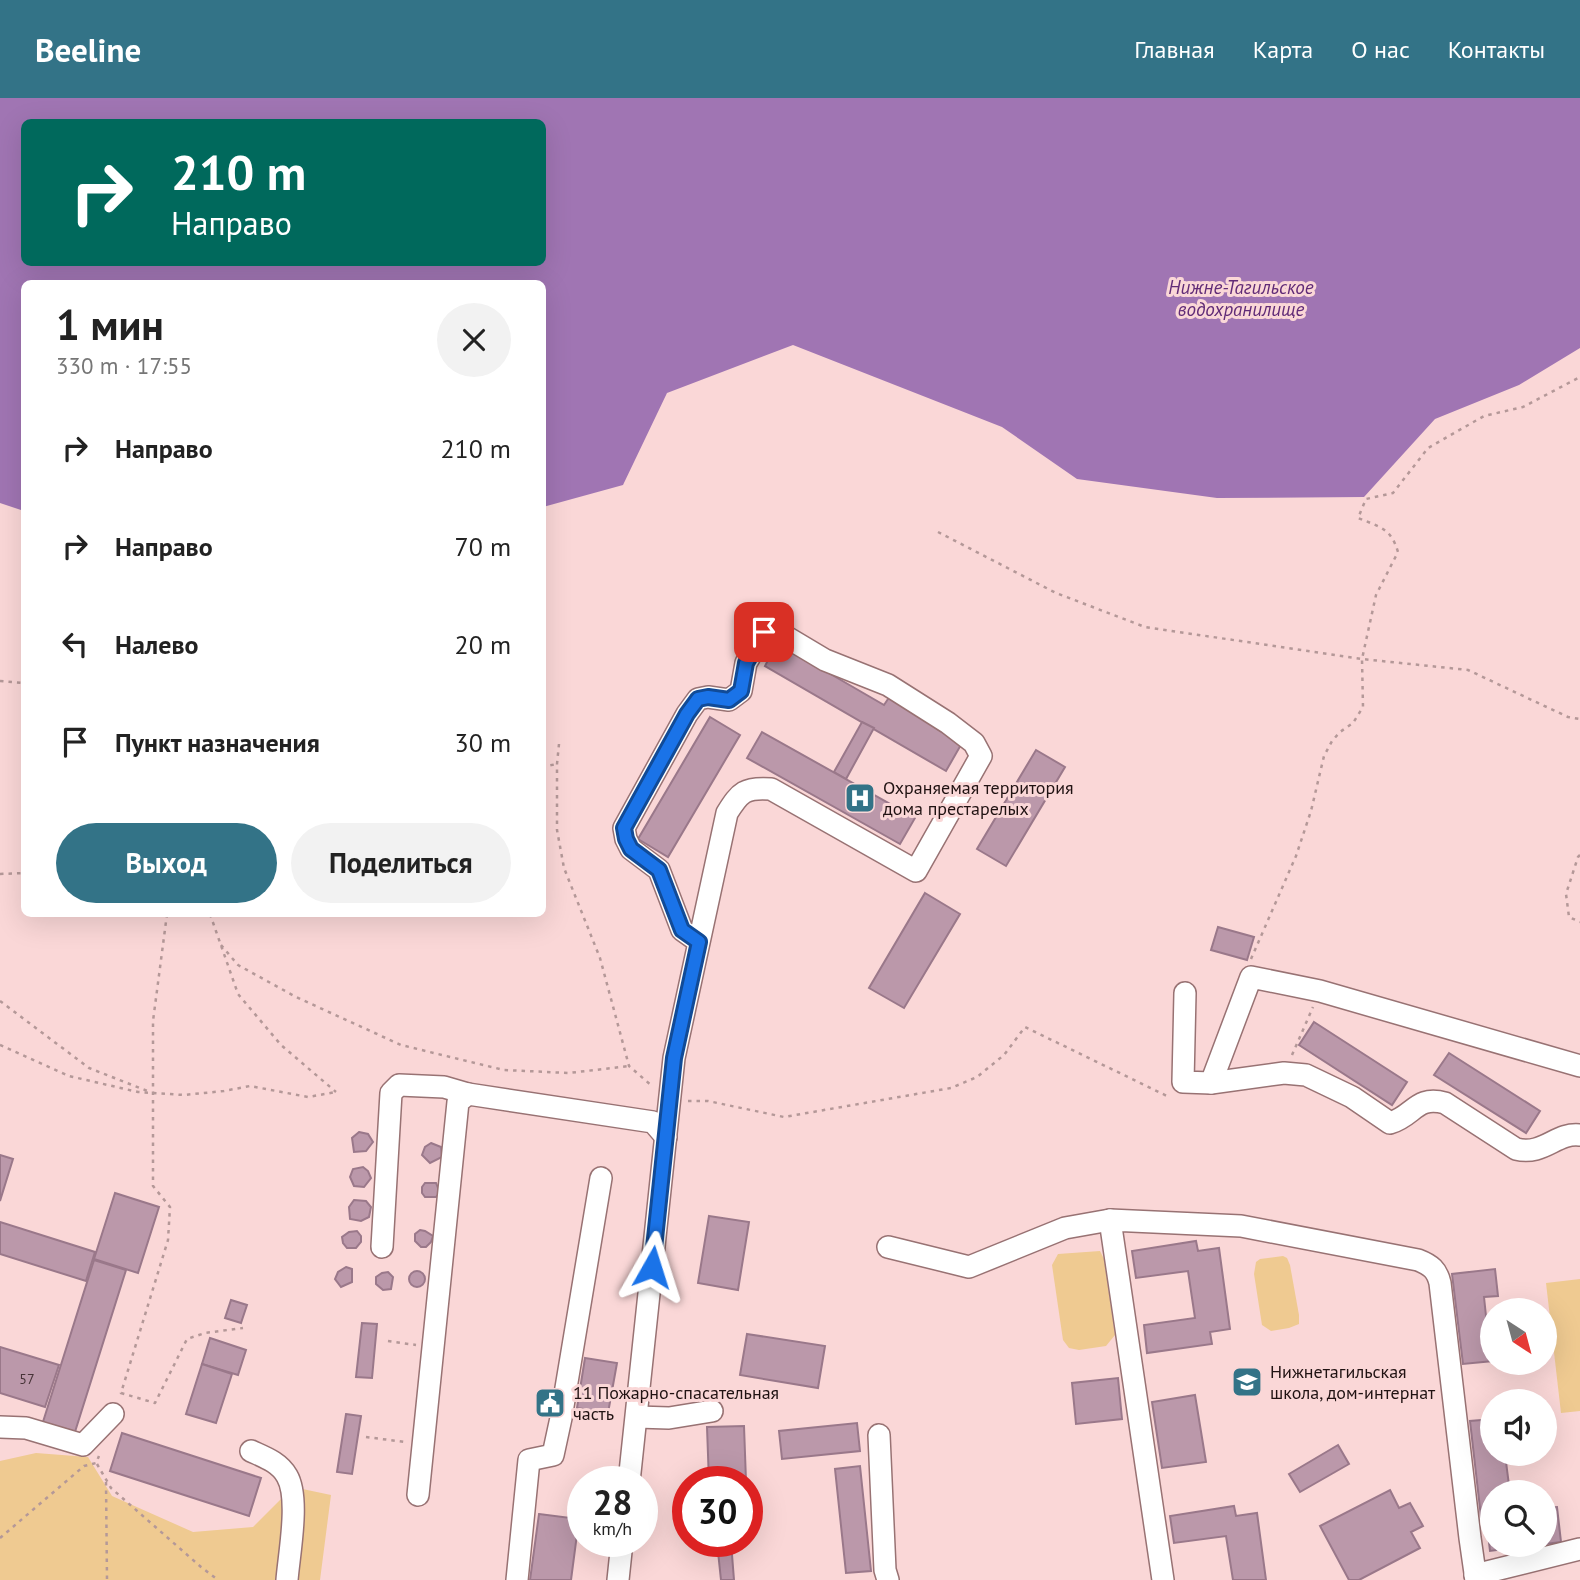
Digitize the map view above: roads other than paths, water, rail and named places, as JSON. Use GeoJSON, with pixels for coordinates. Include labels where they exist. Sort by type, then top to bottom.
{"type":"FeatureCollection","features":[{"type":"Feature","properties":{"kind":"street"},"geometry":{"type":"LineString","coordinates":[[631,1466],[674,1058],[727,813],[738,796],[755,788],[771,789],[916,871],[981,756],[974,743],[888,685],[825,660],[773,629],[764,632],[746,663],[741,691],[729,700],[708,697],[698,699],[624,828],[631,849],[659,870],[682,930],[699,942]]}},
{"type":"Feature","properties":{"kind":"street"},"geometry":{"type":"LineString","coordinates":[[1211,1083],[1251,977],[1320,991],[1580,1066]]}},
{"type":"Feature","properties":{"kind":"street"},"geometry":{"type":"LineString","coordinates":[[1185,993],[1183,1082],[1211,1083],[1284,1073],[1306,1075],[1352,1097],[1390,1123],[1406,1116],[1421,1103],[1435,1100],[1445,1103],[1516,1149],[1534,1151],[1568,1136],[1580,1135]]}},
{"type":"Feature","properties":{"kind":"street"},"geometry":{"type":"LineString","coordinates":[[382,1247],[391,1093],[399,1085],[444,1087],[468,1094],[653,1122],[666,1138]]}},
{"type":"Feature","properties":{"kind":"street"},"geometry":{"type":"LineString","coordinates":[[418,1495],[457,1102],[468,1094]]}},
{"type":"Feature","properties":{"kind":"street"},"geometry":{"type":"LineString","coordinates":[[517,1580],[529,1460],[553,1455],[601,1178]]}},
{"type":"Feature","properties":{"kind":"street"},"geometry":{"type":"LineString","coordinates":[[1110,1220],[1163,1580]]}},
{"type":"Feature","properties":{"kind":"street"},"geometry":{"type":"LineString","coordinates":[[888,1247],[970,1267],[1065,1228],[1110,1220],[1241,1226],[1427,1263],[1435,1269],[1440,1283],[1469,1538],[1476,1577],[1580,1549]]}},
{"type":"Feature","properties":{"kind":"street"},"geometry":{"type":"LineString","coordinates":[[637,1417],[669,1418],[712,1411]]}},
{"type":"Feature","properties":{"kind":"street"},"geometry":{"type":"LineString","coordinates":[[0,1427],[26,1428],[83,1445],[114,1414]]}},
{"type":"Feature","properties":{"kind":"street"},"geometry":{"type":"LineString","coordinates":[[879,1435],[885,1570],[888,1580]]}},
{"type":"Feature","properties":{"kind":"street"},"geometry":{"type":"LineString","coordinates":[[251,1451],[272,1460],[287,1476],[294,1499],[287,1580]]}},
{"type":"Feature","properties":{"kind":"street"},"geometry":{"type":"LineString","coordinates":[[618,1580],[620,1557]]}},
{"type":"Feature","properties":{"kind":"water","name":"Нижне-Тагильское водохранилище"},"geometry":{"type":"Polygon","coordinates":[[[0,98],[1580,98],[1580,348],[1519,385],[1435,419],[1364,497],[1217,498],[1077,479],[1002,427],[793,345],[667,393],[623,485],[546,506],[546,280],[21,280],[21,510],[0,503],[0,98]]]}},
{"type":"Feature","properties":{"kind":"place","name":"Охраняемая территория дома престарелых"},"geometry":{"type":"Point","coordinates":[860,798]}},
{"type":"Feature","properties":{"kind":"place","name":"Нижнетагильская школа, дом-интернат"},"geometry":{"type":"Point","coordinates":[1247,1382]}},
{"type":"Feature","properties":{"kind":"place","name":"11 Пожарно-спасательная часть"},"geometry":{"type":"Point","coordinates":[550,1403]}}]}
